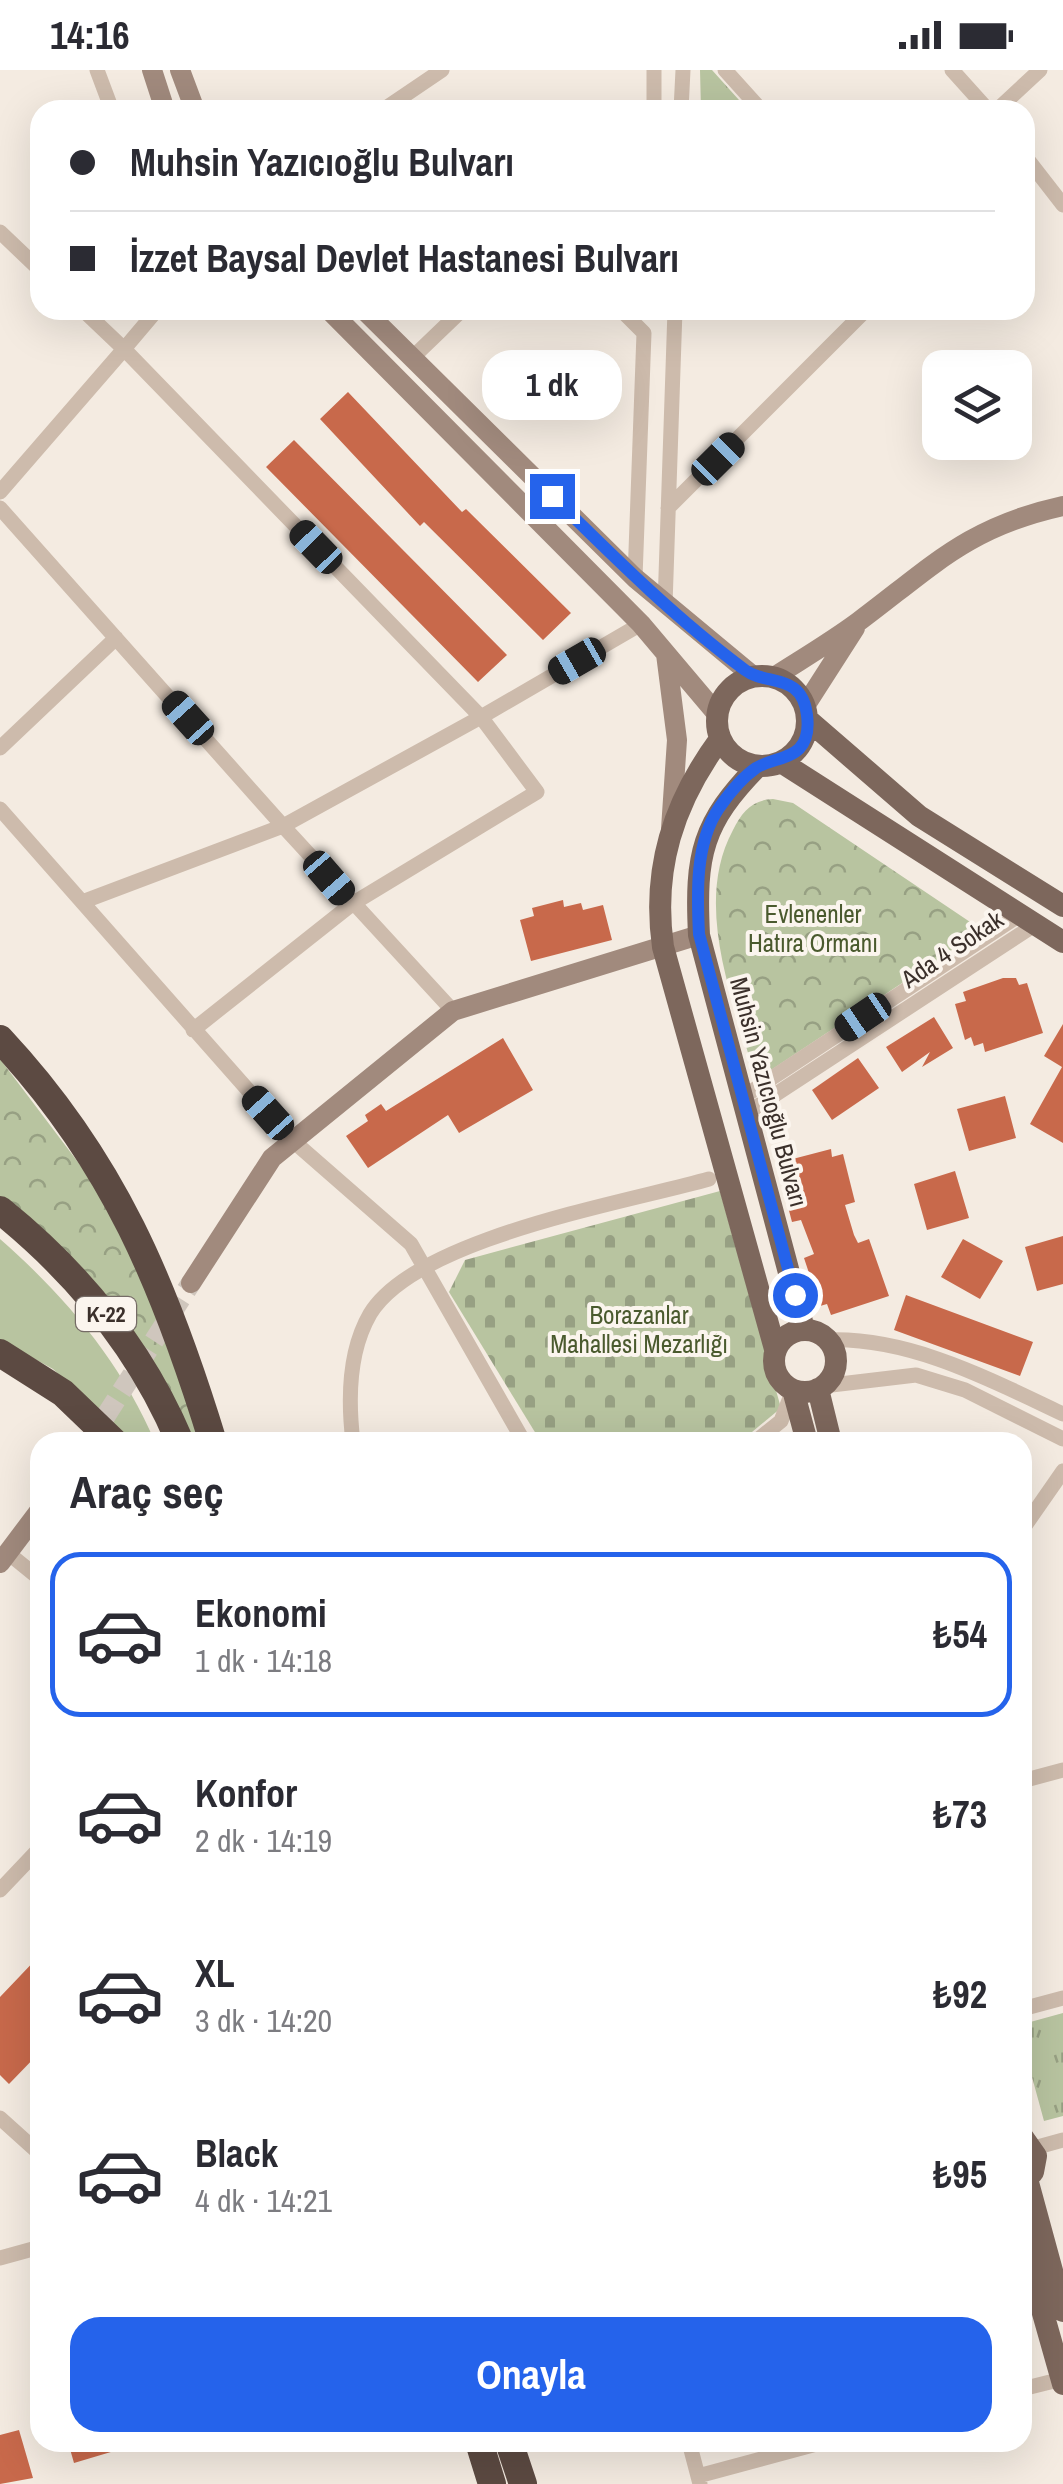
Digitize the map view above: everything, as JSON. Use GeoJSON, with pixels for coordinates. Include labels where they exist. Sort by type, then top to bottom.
{"type":"FeatureCollection","features":[{"type":"Feature","properties":{"kind":"highway"},"geometry":{"type":"LineString","coordinates":[[0,1039],[41,1083],[134,1226],[164,1291],[210,1432]]}},
{"type":"Feature","properties":{"kind":"highway","name":"K-22"},"geometry":{"type":"LineString","coordinates":[[0,1210],[57,1260],[114,1324],[155,1388],[175,1432]]}},
{"type":"Feature","properties":{"kind":"highway","name":"K-22"},"geometry":{"type":"LineString","coordinates":[[0,1228],[48,1272],[106,1338],[158,1432]]}},
{"type":"Feature","properties":{"kind":"highway"},"geometry":{"type":"LineString","coordinates":[[0,1353],[63,1392],[104,1432]]}},
{"type":"Feature","properties":{"kind":"highway"},"geometry":{"type":"LineString","coordinates":[[482,2452],[492,2484]]}},
{"type":"Feature","properties":{"kind":"highway"},"geometry":{"type":"LineString","coordinates":[[512,2452],[523,2484]]}},
{"type":"Feature","properties":{"kind":"main road"},"geometry":{"type":"LineString","coordinates":[[152,70],[162,100]]}},
{"type":"Feature","properties":{"kind":"main road"},"geometry":{"type":"LineString","coordinates":[[180,70],[191,100]]}},
{"type":"Feature","properties":{"kind":"main road"},"geometry":{"type":"LineString","coordinates":[[339,320],[641,624],[716,714],[720,739],[738,760],[770,764],[1063,942]]}},
{"type":"Feature","properties":{"kind":"main road"},"geometry":{"type":"LineString","coordinates":[[374,320],[665,606],[764,677],[794,689],[806,712],[920,816],[1063,906]]}},
{"type":"Feature","properties":{"kind":"main road"},"geometry":{"type":"LineString","coordinates":[[716,714],[731,687],[764,677],[860,620],[961,542],[1016,518],[1063,506]]}},
{"type":"Feature","properties":{"kind":"main road"},"geometry":{"type":"LineString","coordinates":[[770,764],[802,743],[806,712],[860,620]]}},
{"type":"Feature","properties":{"kind":"main road"},"geometry":{"type":"LineString","coordinates":[[666,652],[677,740],[671,830]]}},
{"type":"Feature","properties":{"kind":"main road"},"geometry":{"type":"LineString","coordinates":[[720,739],[692,781],[671,830],[660,873],[664,947],[775,1350],[778,1378],[794,1390],[805,1432]]}},
{"type":"Feature","properties":{"kind":"main road","name":"Muhsin Yazıcıoğlu Bulvarı"},"geometry":{"type":"LineString","coordinates":[[770,764],[720,807],[705,840],[698,896],[699,934],[804,1329]]}},
{"type":"Feature","properties":{"kind":"main road"},"geometry":{"type":"LineString","coordinates":[[191,1283],[272,1158],[453,1011],[699,934]]}},
{"type":"Feature","properties":{"kind":"main road"},"geometry":{"type":"LineString","coordinates":[[775,1350],[786,1336],[804,1329],[828,1340],[836,1364],[821,1388],[829,1432]]}},
{"type":"Feature","properties":{"kind":"main road"},"geometry":{"type":"LineString","coordinates":[[794,1390],[821,1388]]}},
{"type":"Feature","properties":{"kind":"main road"},"geometry":{"type":"LineString","coordinates":[[4,1558],[30,1523]]}},
{"type":"Feature","properties":{"kind":"main road"},"geometry":{"type":"LineString","coordinates":[[1032,2204],[1063,2311]]}},
{"type":"Feature","properties":{"kind":"main road"},"geometry":{"type":"LineString","coordinates":[[1032,2274],[1062,2381]]}},
{"type":"Feature","properties":{"kind":"street"},"geometry":{"type":"LineString","coordinates":[[96,70],[108,100]]}},
{"type":"Feature","properties":{"kind":"street"},"geometry":{"type":"LineString","coordinates":[[412,100],[442,70]]}},
{"type":"Feature","properties":{"kind":"street"},"geometry":{"type":"LineString","coordinates":[[654,70],[654,100]]}},
{"type":"Feature","properties":{"kind":"street"},"geometry":{"type":"LineString","coordinates":[[681,100],[682,70]]}},
{"type":"Feature","properties":{"kind":"street"},"geometry":{"type":"LineString","coordinates":[[725,70],[752,100]]}},
{"type":"Feature","properties":{"kind":"street"},"geometry":{"type":"LineString","coordinates":[[952,70],[979,100]]}},
{"type":"Feature","properties":{"kind":"street"},"geometry":{"type":"LineString","coordinates":[[1007,100],[1040,70]]}},
{"type":"Feature","properties":{"kind":"street"},"geometry":{"type":"LineString","coordinates":[[1035,169],[1063,205]]}},
{"type":"Feature","properties":{"kind":"street"},"geometry":{"type":"LineString","coordinates":[[0,232],[30,260]]}},
{"type":"Feature","properties":{"kind":"street"},"geometry":{"type":"LineString","coordinates":[[94,320],[481,717],[537,792],[352,904],[193,1030]]}},
{"type":"Feature","properties":{"kind":"street"},"geometry":{"type":"LineString","coordinates":[[0,492],[149,320]]}},
{"type":"Feature","properties":{"kind":"street"},"geometry":{"type":"LineString","coordinates":[[412,358],[452,320]]}},
{"type":"Feature","properties":{"kind":"street"},"geometry":{"type":"LineString","coordinates":[[631,320],[644,332]]}},
{"type":"Feature","properties":{"kind":"street"},"geometry":{"type":"LineString","coordinates":[[635,578],[645,320]]}},
{"type":"Feature","properties":{"kind":"street"},"geometry":{"type":"LineString","coordinates":[[665,606],[675,320]]}},
{"type":"Feature","properties":{"kind":"street"},"geometry":{"type":"LineString","coordinates":[[668,508],[851,320]]}},
{"type":"Feature","properties":{"kind":"street"},"geometry":{"type":"LineString","coordinates":[[0,508],[352,904],[453,1011]]}},
{"type":"Feature","properties":{"kind":"street"},"geometry":{"type":"LineString","coordinates":[[82,902],[283,826],[641,624]]}},
{"type":"Feature","properties":{"kind":"street"},"geometry":{"type":"LineString","coordinates":[[0,748],[116,638]]}},
{"type":"Feature","properties":{"kind":"street"},"geometry":{"type":"LineString","coordinates":[[0,809],[292,1140],[411,1244],[518,1432]]}},
{"type":"Feature","properties":{"kind":"street","name":"Ada 4 Sokak"},"geometry":{"type":"LineString","coordinates":[[745,1105],[1025,921]]}},
{"type":"Feature","properties":{"kind":"street"},"geometry":{"type":"LineString","coordinates":[[352,1432],[350,1399],[359,1339],[371,1312],[424,1267],[468,1245],[708,1179]]}},
{"type":"Feature","properties":{"kind":"street"},"geometry":{"type":"LineString","coordinates":[[828,1340],[886,1344],[921,1354],[1063,1414]]}},
{"type":"Feature","properties":{"kind":"street"},"geometry":{"type":"LineString","coordinates":[[821,1388],[916,1375],[964,1390],[1063,1439]]}},
{"type":"Feature","properties":{"kind":"street"},"geometry":{"type":"LineString","coordinates":[[768,1432],[782,1421],[794,1390]]}},
{"type":"Feature","properties":{"kind":"street"},"geometry":{"type":"LineString","coordinates":[[1032,1516],[1063,1471]]}},
{"type":"Feature","properties":{"kind":"street"},"geometry":{"type":"LineString","coordinates":[[4,1558],[30,1574]]}},
{"type":"Feature","properties":{"kind":"street"},"geometry":{"type":"LineString","coordinates":[[1032,1778],[1063,1770]]}},
{"type":"Feature","properties":{"kind":"street"},"geometry":{"type":"LineString","coordinates":[[0,1890],[30,1858]]}},
{"type":"Feature","properties":{"kind":"street"},"geometry":{"type":"LineString","coordinates":[[1032,2006],[1063,1998]]}},
{"type":"Feature","properties":{"kind":"street"},"geometry":{"type":"LineString","coordinates":[[0,2118],[30,2145]]}},
{"type":"Feature","properties":{"kind":"street"},"geometry":{"type":"LineString","coordinates":[[1032,2142],[1063,2140]]}},
{"type":"Feature","properties":{"kind":"street"},"geometry":{"type":"LineString","coordinates":[[0,2258],[30,2250]]}},
{"type":"Feature","properties":{"kind":"street"},"geometry":{"type":"LineString","coordinates":[[1032,2388],[1062,2381]]}},
{"type":"Feature","properties":{"kind":"street"},"geometry":{"type":"LineString","coordinates":[[692,2452],[699,2480],[791,2452]]}},
{"type":"Feature","properties":{"kind":"green space"},"geometry":{"type":"Polygon","coordinates":[[[700,70],[712,70],[739,100],[701,100],[700,70]]]}},
{"type":"Feature","properties":{"kind":"green space","name":"Evlenenler Hatıra Ormanı"},"geometry":{"type":"Polygon","coordinates":[[[773,799],[793,803],[982,930],[756,1080],[721,955],[716,890],[721,859],[736,824],[753,805],[773,799]]]}},
{"type":"Feature","properties":{"kind":"green space"},"geometry":{"type":"Polygon","coordinates":[[[0,1059],[93,1182],[142,1279],[198,1432],[186,1432],[60,1247],[0,1196],[0,1059]]]}},
{"type":"Feature","properties":{"kind":"green space","name":"Borazanlar Mahallesi Mezarlığı"},"geometry":{"type":"Polygon","coordinates":[[[720,1191],[781,1408],[752,1432],[535,1432],[449,1292],[465,1260],[720,1191]]]}},
{"type":"Feature","properties":{"kind":"green space"},"geometry":{"type":"Polygon","coordinates":[[[0,1239],[89,1332],[126,1385],[150,1432],[119,1432],[53,1369],[0,1340],[0,1239]]]}},
{"type":"Feature","properties":{"kind":"green space"},"geometry":{"type":"Polygon","coordinates":[[[1063,2013],[1063,2116],[1044,2121],[1032,2077],[1032,2022],[1063,2013]]]}},
{"type":"Feature","properties":{"kind":"building"},"geometry":{"type":"Polygon","coordinates":[[[348,392],[462,512],[466,509],[571,613],[543,640],[424,522],[420,526],[320,419],[348,392]]]}},
{"type":"Feature","properties":{"kind":"building"},"geometry":{"type":"Polygon","coordinates":[[[294,440],[507,655],[478,682],[266,467],[294,440]]]}},
{"type":"Feature","properties":{"kind":"building"},"geometry":{"type":"Polygon","coordinates":[[[563,900],[564,907],[581,903],[583,910],[603,905],[612,940],[531,961],[520,920],[534,916],[532,908],[563,900]]]}},
{"type":"Feature","properties":{"kind":"building"},"geometry":{"type":"Polygon","coordinates":[[[1003,978],[1016,978],[1019,985],[1027,983],[1043,1033],[985,1052],[983,1043],[974,1046],[971,1037],[965,1040],[955,1004],[966,1001],[963,992],[1003,978]]]}},
{"type":"Feature","properties":{"kind":"building"},"geometry":{"type":"Polygon","coordinates":[[[934,1017],[953,1048],[922,1067],[930,1052],[902,1072],[886,1047],[934,1017]]]}},
{"type":"Feature","properties":{"kind":"building"},"geometry":{"type":"Polygon","coordinates":[[[1063,1024],[1063,1143],[1030,1124],[1062,1067],[1044,1056],[1063,1024]]]}},
{"type":"Feature","properties":{"kind":"building"},"geometry":{"type":"Polygon","coordinates":[[[503,1038],[533,1090],[459,1133],[448,1115],[368,1168],[346,1136],[368,1121],[365,1115],[381,1104],[386,1111],[503,1038]]]}},
{"type":"Feature","properties":{"kind":"building"},"geometry":{"type":"Polygon","coordinates":[[[858,1058],[879,1088],[832,1120],[812,1090],[858,1058]]]}},
{"type":"Feature","properties":{"kind":"building"},"geometry":{"type":"Polygon","coordinates":[[[1005,1096],[1016,1138],[969,1151],[957,1109],[1005,1096]]]}},
{"type":"Feature","properties":{"kind":"building"},"geometry":{"type":"Polygon","coordinates":[[[831,1149],[832,1157],[843,1154],[855,1202],[845,1205],[854,1235],[858,1243],[869,1239],[889,1296],[831,1315],[827,1304],[820,1306],[804,1258],[814,1254],[801,1220],[792,1222],[778,1169],[785,1161],[831,1149]]]}},
{"type":"Feature","properties":{"kind":"building"},"geometry":{"type":"Polygon","coordinates":[[[955,1171],[969,1218],[927,1230],[914,1184],[955,1171]]]}},
{"type":"Feature","properties":{"kind":"building"},"geometry":{"type":"Polygon","coordinates":[[[1063,1236],[1063,1284],[1037,1291],[1025,1247],[1063,1236]]]}},
{"type":"Feature","properties":{"kind":"building"},"geometry":{"type":"Polygon","coordinates":[[[963,1239],[1003,1261],[980,1299],[941,1277],[963,1239]]]}},
{"type":"Feature","properties":{"kind":"building"},"geometry":{"type":"Polygon","coordinates":[[[906,1295],[1033,1342],[1020,1376],[894,1330],[906,1295]]]}},
{"type":"Feature","properties":{"kind":"building"},"geometry":{"type":"Polygon","coordinates":[[[30,1966],[30,2062],[9,2084],[0,2075],[0,1997],[30,1966]]]}},
{"type":"Feature","properties":{"kind":"building"},"geometry":{"type":"Polygon","coordinates":[[[19,2430],[33,2478],[0,2484],[0,2435],[19,2430]]]}},
{"type":"Feature","properties":{"kind":"building"},"geometry":{"type":"Polygon","coordinates":[[[71,2452],[111,2452],[74,2463],[71,2452]]]}},
{"type":"Feature","properties":{"kind":"tunnel"},"geometry":{"type":"LineString","coordinates":[[95,1432],[191,1283]]}},
{"type":"Feature","properties":{"kind":"route"},"geometry":{"type":"LineString","coordinates":[[552,496],[665,606],[715,648],[753,676],[784,680],[803,701],[807,714],[807,729],[793,754],[781,762],[758,766],[711,822],[698,896],[699,934],[795,1295]]}}]}
